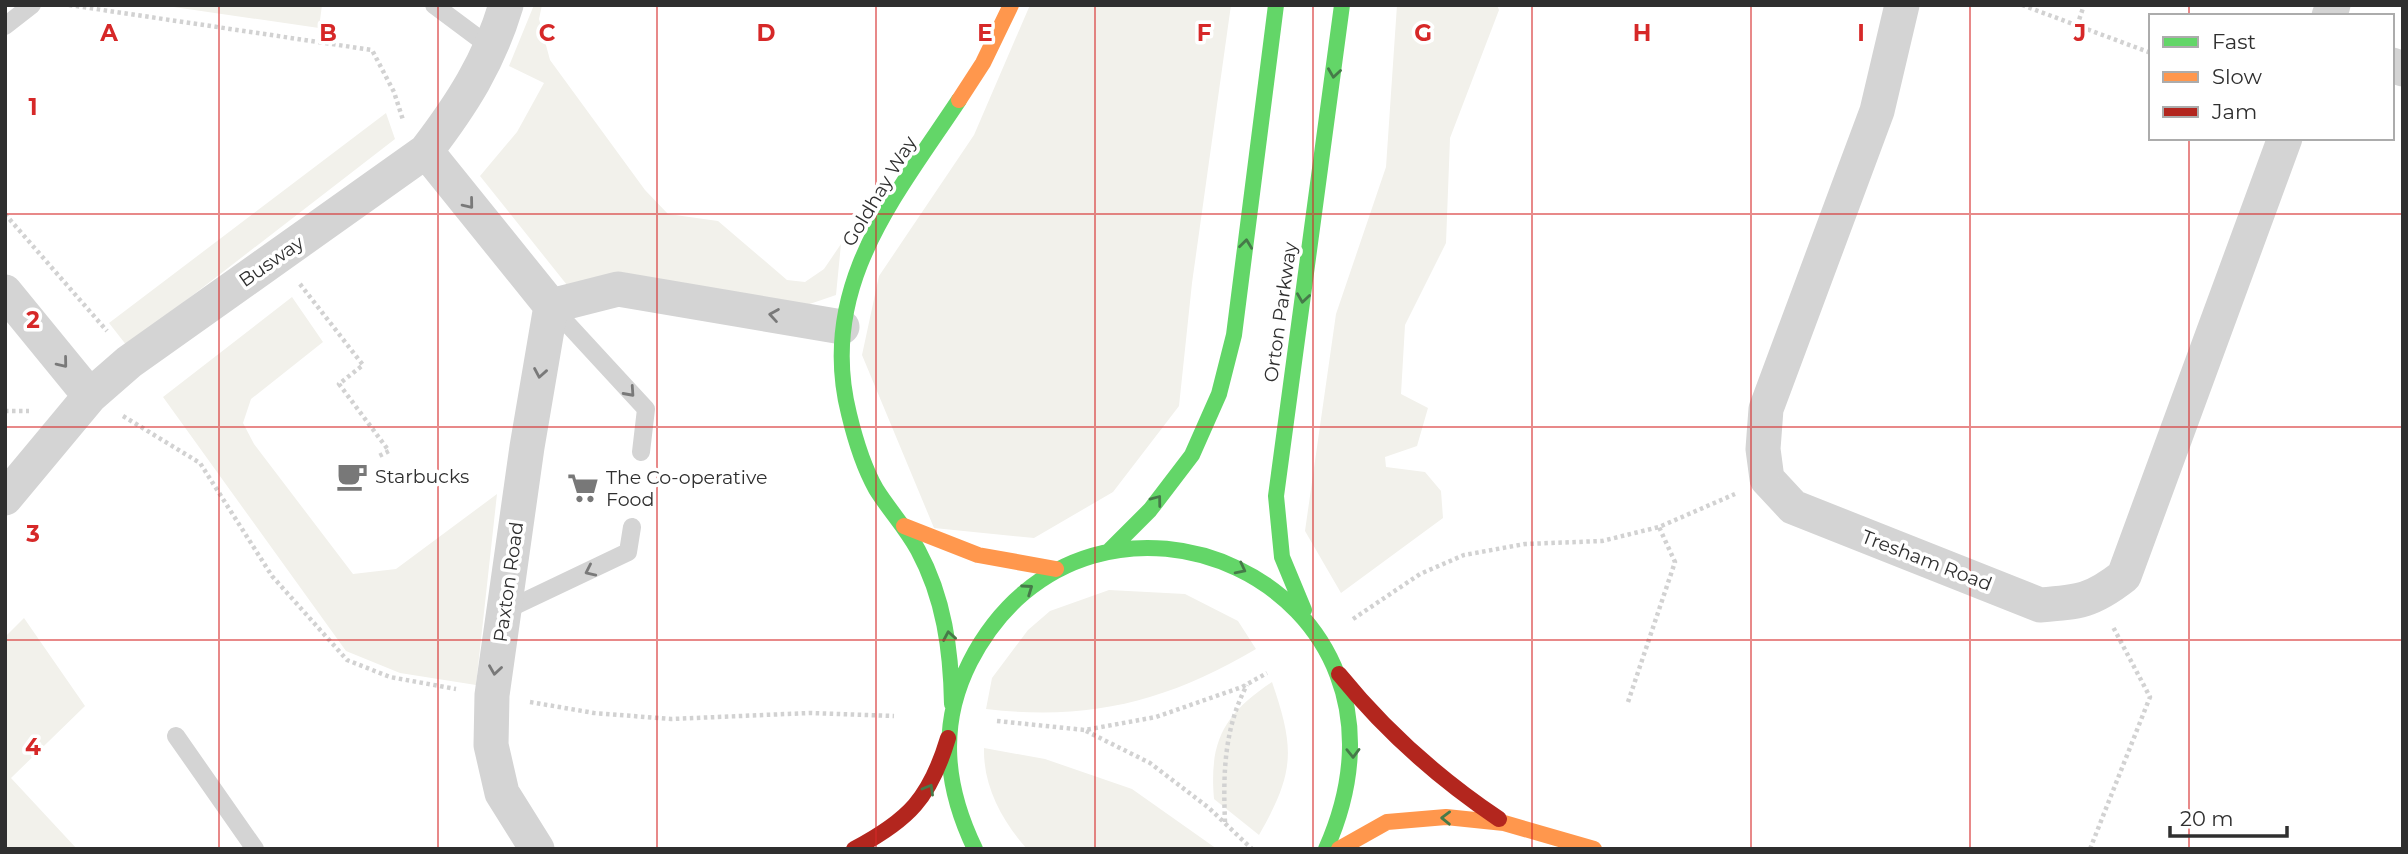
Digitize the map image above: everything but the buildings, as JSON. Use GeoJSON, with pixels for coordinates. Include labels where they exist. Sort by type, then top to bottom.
{"type":"FeatureCollection","features":[{"type":"Feature","properties":{"kind":"main road","name":"Goldhay Way"},"geometry":{"type":"LineString","coordinates":[[952,704],[952,657],[944,610],[928,566],[904,526],[874,486],[855,444],[842,386],[842,327],[857,268],[884,217],[974,77],[1011,5]]}},
{"type":"Feature","properties":{"kind":"main road"},"geometry":{"type":"LineString","coordinates":[[1110,550],[1150,510],[1192,455],[1219,394],[1234,335],[1276,5]]}},
{"type":"Feature","properties":{"kind":"main road","name":"Orton Parkway"},"geometry":{"type":"LineString","coordinates":[[1307,620],[1282,557],[1276,496],[1342,5]]}},
{"type":"Feature","properties":{"kind":"main road","name":"Goldhay Way"},"geometry":{"type":"LineString","coordinates":[[904,526],[953,549],[1004,564],[1056,569]]}},
{"type":"Feature","properties":{"kind":"main road"},"geometry":{"type":"LineString","coordinates":[[975,849],[959,817],[949,779],[948,738],[952,704],[973,649],[1009,603],[1056,569],[1110,550],[1165,546],[1219,558],[1267,583],[1307,620],[1339,674],[1402,747],[1438,779],[1504,823]]}},
{"type":"Feature","properties":{"kind":"main road"},"geometry":{"type":"LineString","coordinates":[[1326,849],[1342,818],[1353,770],[1352,721],[1339,674]]}},
{"type":"Feature","properties":{"kind":"main road"},"geometry":{"type":"LineString","coordinates":[[854,849],[893,829],[920,805],[938,774],[948,738]]}},
{"type":"Feature","properties":{"kind":"main road"},"geometry":{"type":"LineString","coordinates":[[1339,849],[1387,822],[1446,817],[1504,823],[1594,849]]}},
{"type":"Feature","properties":{"kind":"street","name":"Busway"},"geometry":{"type":"LineString","coordinates":[[5,498],[104,404],[130,362],[426,151],[458,110],[493,49],[506,5]]}},
{"type":"Feature","properties":{"kind":"street"},"geometry":{"type":"LineString","coordinates":[[1768,479],[1763,449],[1766,409],[1877,111],[1902,5]]}},
{"type":"Feature","properties":{"kind":"street","name":"Tresham Road"},"geometry":{"type":"LineString","coordinates":[[1768,479],[1793,507],[2040,605],[2070,603],[2098,596],[2124,576],[2133,556],[2170,446],[2284,140]]}},
{"type":"Feature","properties":{"kind":"street"},"geometry":{"type":"LineString","coordinates":[[426,151],[551,306],[618,289],[842,327]]}},
{"type":"Feature","properties":{"kind":"street"},"geometry":{"type":"LineString","coordinates":[[5,292],[104,404]]}},
{"type":"Feature","properties":{"kind":"street","name":"Paxton Road"},"geometry":{"type":"LineString","coordinates":[[530,846],[502,793],[491,745],[492,695],[527,447],[551,306]]}},
{"type":"Feature","properties":{"kind":"lane"},"geometry":{"type":"LineString","coordinates":[[5,26],[32,5]]}},
{"type":"Feature","properties":{"kind":"lane"},"geometry":{"type":"LineString","coordinates":[[434,5],[493,49]]}},
{"type":"Feature","properties":{"kind":"lane"},"geometry":{"type":"LineString","coordinates":[[551,306],[646,409],[640,452]]}},
{"type":"Feature","properties":{"kind":"lane"},"geometry":{"type":"LineString","coordinates":[[504,611],[628,552],[632,527]]}},
{"type":"Feature","properties":{"kind":"lane"},"geometry":{"type":"LineString","coordinates":[[176,736],[255,849]]}},
{"type":"Feature","properties":{"kind":"path"},"geometry":{"type":"LineString","coordinates":[[69,5],[372,50],[394,92],[405,126],[426,151]]}},
{"type":"Feature","properties":{"kind":"path"},"geometry":{"type":"LineString","coordinates":[[2022,5],[2149,52]]}},
{"type":"Feature","properties":{"kind":"path"},"geometry":{"type":"LineString","coordinates":[[2077,26],[2084,5]]}},
{"type":"Feature","properties":{"kind":"path"},"geometry":{"type":"LineString","coordinates":[[5,214],[116,341]]}},
{"type":"Feature","properties":{"kind":"path"},"geometry":{"type":"LineString","coordinates":[[278,256],[363,365],[339,384],[389,451],[379,456]]}},
{"type":"Feature","properties":{"kind":"path"},"geometry":{"type":"LineString","coordinates":[[104,404],[200,463],[272,576],[347,660],[390,677],[463,690]]}},
{"type":"Feature","properties":{"kind":"path"},"geometry":{"type":"LineString","coordinates":[[5,411],[40,411]]}},
{"type":"Feature","properties":{"kind":"path"},"geometry":{"type":"LineString","coordinates":[[1353,619],[1420,574],[1464,555],[1525,544],[1602,541],[1659,527],[1768,479]]}},
{"type":"Feature","properties":{"kind":"path"},"geometry":{"type":"LineString","coordinates":[[1628,702],[1675,562],[1659,527]]}},
{"type":"Feature","properties":{"kind":"path"},"geometry":{"type":"LineString","coordinates":[[2090,849],[2150,697],[2098,596]]}},
{"type":"Feature","properties":{"kind":"path"},"geometry":{"type":"LineString","coordinates":[[997,721],[1085,730],[1156,717],[1247,684],[1267,673]]}},
{"type":"Feature","properties":{"kind":"path"},"geometry":{"type":"LineString","coordinates":[[1226,823],[1223,774],[1234,709],[1247,684]]}},
{"type":"Feature","properties":{"kind":"path"},"geometry":{"type":"LineString","coordinates":[[517,700],[594,713],[671,719],[810,713],[894,716]]}},
{"type":"Feature","properties":{"kind":"path"},"geometry":{"type":"LineString","coordinates":[[1085,730],[1150,763],[1226,823],[1252,849]]}},
{"type":"Feature","properties":{"kind":"shaded area"},"geometry":{"type":"Polygon","coordinates":[[[160,5],[322,5],[319,28],[160,5]]]}},
{"type":"Feature","properties":{"kind":"shaded area"},"geometry":{"type":"Polygon","coordinates":[[[534,5],[542,5],[539,19],[550,60],[645,190],[668,214],[718,221],[787,280],[805,282],[824,269],[841,244],[836,295],[795,309],[571,290],[480,176],[517,132],[544,83],[509,66],[534,5]]]}},
{"type":"Feature","properties":{"kind":"shaded area"},"geometry":{"type":"Polygon","coordinates":[[[1030,5],[1231,5],[1192,283],[1179,406],[1113,492],[1034,538],[934,528],[862,355],[879,276],[974,135],[1030,5]]]}},
{"type":"Feature","properties":{"kind":"shaded area"},"geometry":{"type":"Polygon","coordinates":[[[1397,5],[1497,5],[1499,10],[1450,138],[1446,243],[1405,325],[1401,394],[1428,408],[1417,446],[1385,457],[1386,467],[1425,472],[1441,491],[1443,518],[1341,593],[1305,531],[1336,314],[1386,167],[1397,5]]]}},
{"type":"Feature","properties":{"kind":"shaded area"},"geometry":{"type":"Polygon","coordinates":[[[386,113],[395,139],[127,346],[109,323],[386,113]]]}},
{"type":"Feature","properties":{"kind":"shaded area"},"geometry":{"type":"Polygon","coordinates":[[[292,297],[323,342],[251,399],[243,423],[254,444],[353,574],[396,569],[497,494],[476,685],[400,673],[346,651],[163,397],[292,297]]]}},
{"type":"Feature","properties":{"kind":"shaded area"},"geometry":{"type":"Polygon","coordinates":[[[1109,590],[1185,594],[1238,621],[1256,649],[1190,682],[1126,703],[1059,712],[986,709],[992,678],[1028,630],[1050,611],[1109,590]]]}},
{"type":"Feature","properties":{"kind":"shaded area"},"geometry":{"type":"Polygon","coordinates":[[[24,618],[85,706],[11,778],[77,849],[5,849],[5,637],[24,618]]]}},
{"type":"Feature","properties":{"kind":"shaded area"},"geometry":{"type":"Polygon","coordinates":[[[1272,682],[1285,725],[1288,760],[1279,794],[1259,835],[1214,799],[1214,761],[1217,745],[1231,718],[1272,682]]]}},
{"type":"Feature","properties":{"kind":"shaded area"},"geometry":{"type":"Polygon","coordinates":[[[984,748],[1045,759],[1132,789],[1217,849],[1027,849],[1002,815],[996,802],[987,776],[984,748]]]}},
{"type":"Feature","properties":{"kind":"traffic: fast"},"geometry":{"type":"LineString","coordinates":[[1110,550],[1150,510],[1192,455],[1219,394],[1234,335],[1276,5]]}},
{"type":"Feature","properties":{"kind":"traffic: fast"},"geometry":{"type":"LineString","coordinates":[[1304,610],[1282,557],[1276,496],[1342,5]]}},
{"type":"Feature","properties":{"kind":"traffic: fast"},"geometry":{"type":"LineString","coordinates":[[952,704],[948,644],[934,587],[918,550],[876,489],[867,471],[849,414],[842,368],[844,326],[853,285],[868,246],[887,209],[959,100]]}},
{"type":"Feature","properties":{"kind":"traffic: fast"},"geometry":{"type":"LineString","coordinates":[[975,849],[957,802],[949,756],[953,709],[970,662],[1024,592],[1093,556],[1166,549],[1237,568],[1297,611],[1337,675],[1350,755],[1326,849]]}},
{"type":"Feature","properties":{"kind":"traffic: slow"},"geometry":{"type":"LineString","coordinates":[[959,100],[983,63],[1011,5]]}},
{"type":"Feature","properties":{"kind":"traffic: slow"},"geometry":{"type":"LineString","coordinates":[[904,526],[978,555],[1056,569]]}},
{"type":"Feature","properties":{"kind":"traffic: slow"},"geometry":{"type":"LineString","coordinates":[[1339,849],[1387,822],[1446,817],[1504,823],[1594,849]]}},
{"type":"Feature","properties":{"kind":"traffic: jam"},"geometry":{"type":"LineString","coordinates":[[1339,674],[1394,735],[1455,787],[1499,819]]}},
{"type":"Feature","properties":{"kind":"traffic: jam"},"geometry":{"type":"LineString","coordinates":[[854,849],[889,828],[915,805],[933,777],[948,738]]}},
{"type":"Feature","properties":{"kind":"place","name":"Starbucks"},"geometry":{"type":"Point","coordinates":[352,476]}},
{"type":"Feature","properties":{"kind":"place","name":"The Co-operative Food"},"geometry":{"type":"Point","coordinates":[583,488]}}]}
